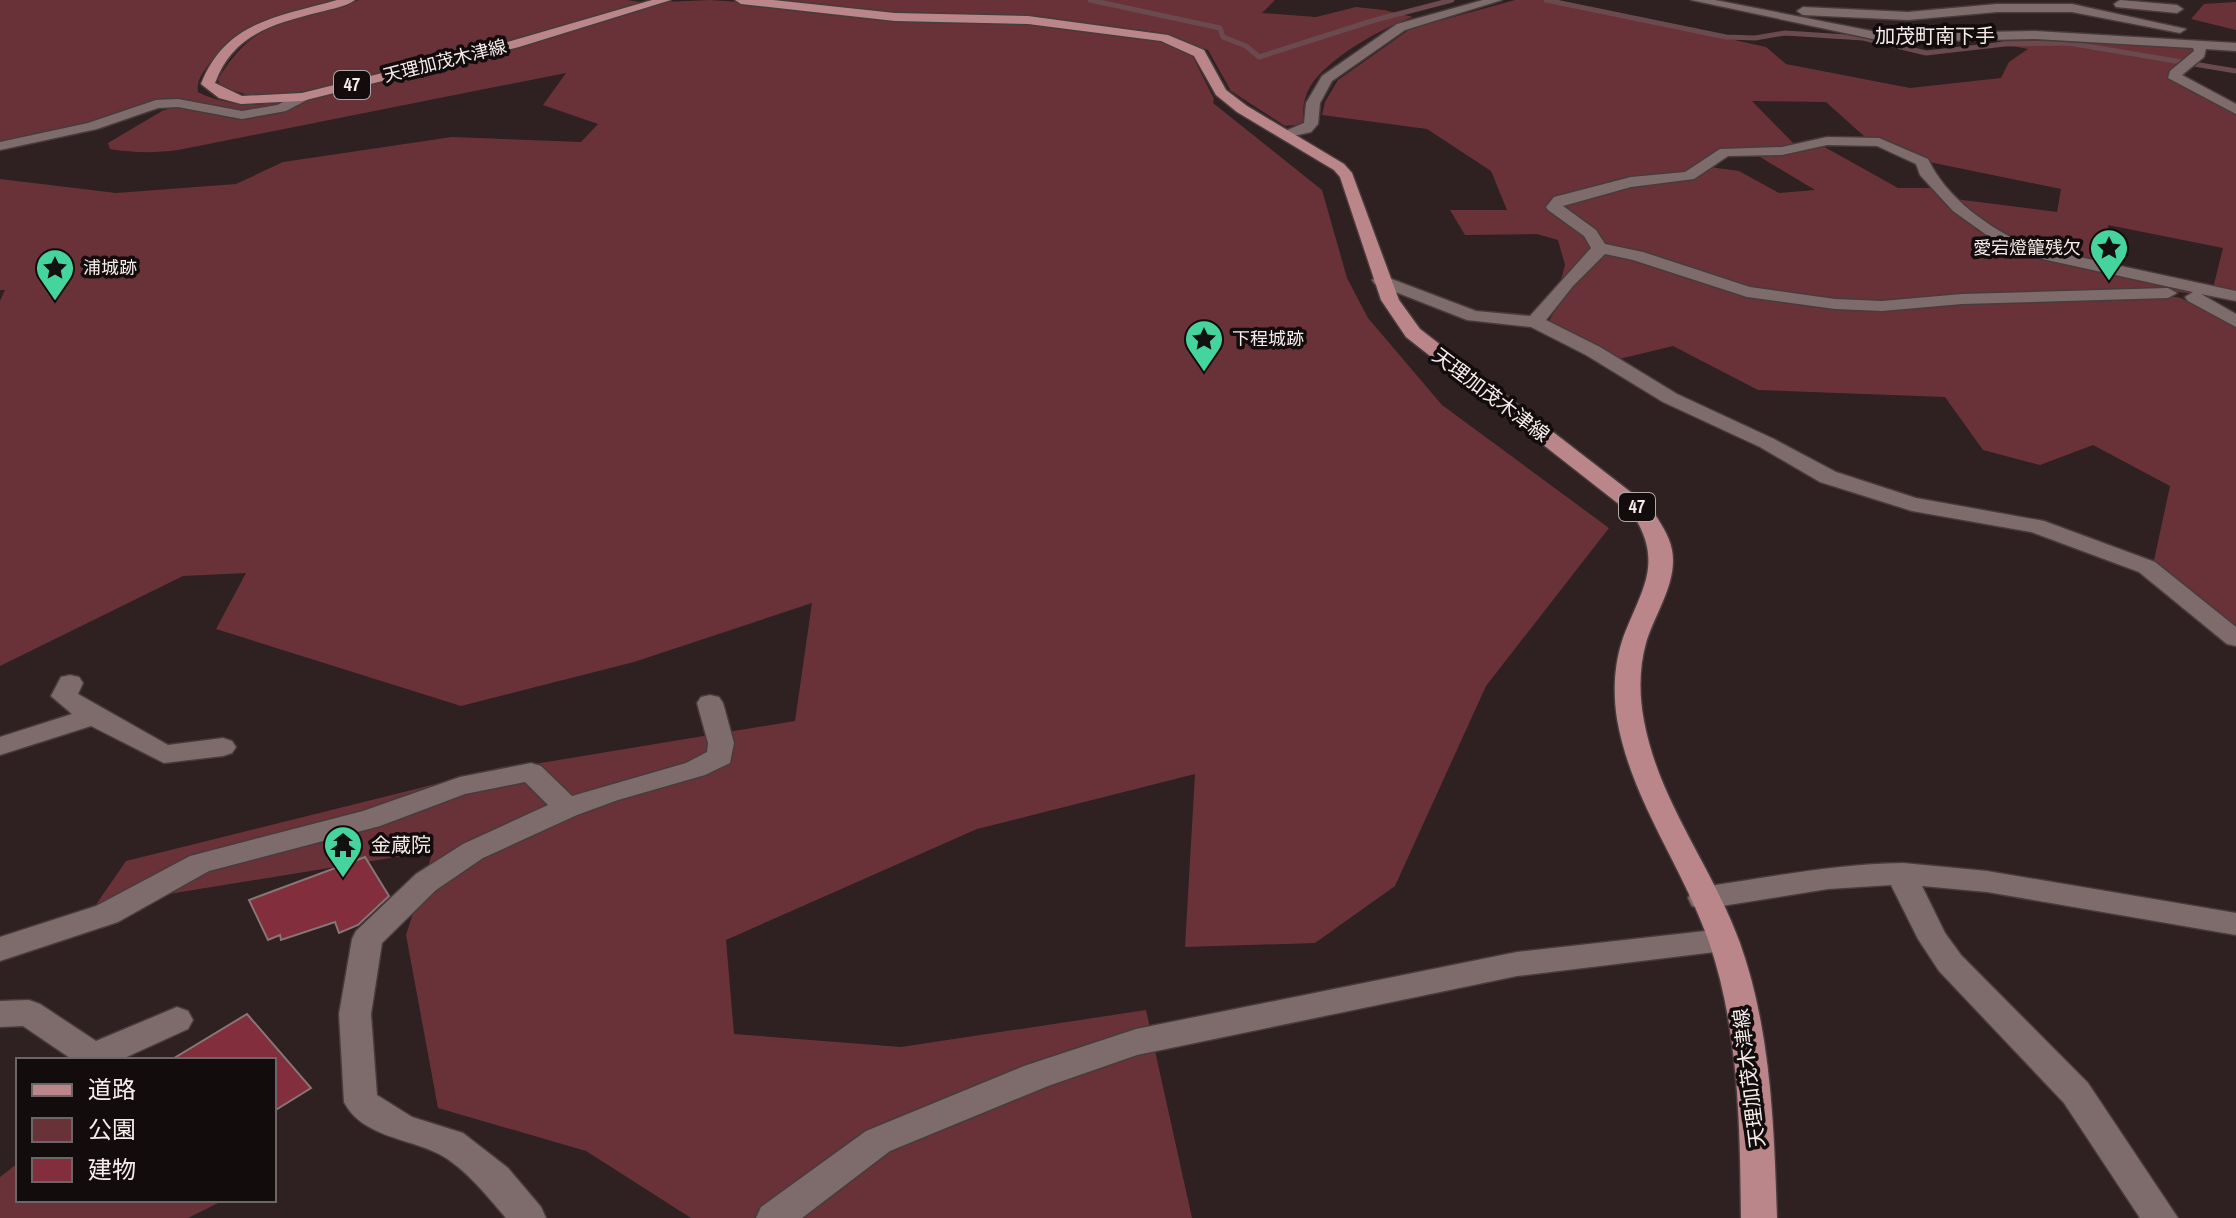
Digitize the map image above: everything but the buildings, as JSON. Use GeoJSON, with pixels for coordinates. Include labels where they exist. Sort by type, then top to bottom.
{"type":"FeatureCollection","features":[{"type":"Feature","properties":{"kind":"main road","name":"天理加茂木津線"},"geometry":{"type":"LineString","coordinates":[[349,0],[254,29],[232,46],[209,79],[211,89],[241,100],[302,97],[515,44],[665,0]]}},
{"type":"Feature","properties":{"kind":"main road","name":"天理加茂木津線"},"geometry":{"type":"LineString","coordinates":[[741,0],[877,15],[1028,20],[1164,38],[1199,53],[1221,92],[1242,109],[1339,167],[1347,176],[1381,280],[1403,321],[1435,353],[1633,502],[1658,534],[1663,548],[1662,571],[1629,662],[1628,711],[1635,744],[1652,791],[1723,940],[1747,1031],[1757,1121],[1759,1218]]}},
{"type":"Feature","properties":{"kind":"street"},"geometry":{"type":"LineString","coordinates":[[1285,134],[1306,129],[1311,124],[1313,103],[1327,79],[1401,27],[1496,0]]}},
{"type":"Feature","properties":{"kind":"street"},"geometry":{"type":"LineString","coordinates":[[1697,0],[1861,35],[1907,40],[2035,35],[2236,47]]}},
{"type":"Feature","properties":{"kind":"street"},"geometry":{"type":"LineString","coordinates":[[2072,8],[2087,2],[2177,9]]}},
{"type":"Feature","properties":{"kind":"street"},"geometry":{"type":"LineString","coordinates":[[1733,8],[1908,16],[1997,8],[2072,8],[2160,27],[2236,35]]}},
{"type":"Feature","properties":{"kind":"street"},"geometry":{"type":"LineString","coordinates":[[1778,30],[1789,19]]}},
{"type":"Feature","properties":{"kind":"street"},"geometry":{"type":"LineString","coordinates":[[2197,45],[2201,51],[2175,74],[2175,78],[2236,110]]}},
{"type":"Feature","properties":{"kind":"street"},"geometry":{"type":"LineString","coordinates":[[0,146],[92,126],[156,104],[178,103],[242,115],[281,108],[302,97]]}},
{"type":"Feature","properties":{"kind":"street"},"geometry":{"type":"LineString","coordinates":[[1865,139],[1923,162],[1925,172],[1970,221],[1999,240],[2063,260],[2236,299],[2154,291],[1962,299],[1882,306],[1835,304],[1747,292],[1637,256],[1599,248],[1590,233],[1558,212],[1554,203],[1631,182],[1689,176],[1725,152],[1782,151],[1827,141],[1865,139]]}},
{"type":"Feature","properties":{"kind":"street"},"geometry":{"type":"LineString","coordinates":[[1535,322],[1567,282],[1595,257],[1599,248]]}},
{"type":"Feature","properties":{"kind":"street"},"geometry":{"type":"LineString","coordinates":[[1381,280],[1473,316],[1535,322],[1593,351],[1670,398],[1756,438],[1828,477],[1935,510],[2036,526],[2147,567],[2236,639]]}},
{"type":"Feature","properties":{"kind":"street"},"geometry":{"type":"LineString","coordinates":[[2194,297],[2236,322]]}},
{"type":"Feature","properties":{"kind":"street"},"geometry":{"type":"LineString","coordinates":[[70,683],[64,696],[93,716],[164,754],[223,747]]}},
{"type":"Feature","properties":{"kind":"street"},"geometry":{"type":"LineString","coordinates":[[528,1218],[488,1172],[451,1143],[402,1128],[361,1102],[355,1014],[367,939],[426,882],[473,851],[567,808],[695,769],[720,757],[721,743],[710,703]]}},
{"type":"Feature","properties":{"kind":"street"},"geometry":{"type":"LineString","coordinates":[[0,746],[93,716]]}},
{"type":"Feature","properties":{"kind":"street"},"geometry":{"type":"LineString","coordinates":[[0,949],[107,914],[200,863],[370,819],[460,786],[531,772],[567,808]]}},
{"type":"Feature","properties":{"kind":"street"},"geometry":{"type":"LineString","coordinates":[[1901,874],[1933,939],[1950,963],[2076,1093],[2160,1218]]}},
{"type":"Feature","properties":{"kind":"street"},"geometry":{"type":"LineString","coordinates":[[1703,898],[1823,879],[1935,875],[2236,924]]}},
{"type":"Feature","properties":{"kind":"street"},"geometry":{"type":"LineString","coordinates":[[774,1218],[878,1141],[1036,1076],[1136,1042],[1517,964],[1723,940]]}},
{"type":"Feature","properties":{"kind":"street"},"geometry":{"type":"LineString","coordinates":[[0,1014],[29,1013],[94,1057],[177,1020]]}},
{"type":"Feature","properties":{"kind":"green space"},"geometry":{"type":"Polygon","coordinates":[[[0,0],[340,0],[268,19],[253,26],[224,47],[209,64],[199,80],[198,92],[214,99],[249,104],[285,102],[337,92],[520,45],[665,2],[710,0],[1017,21],[1156,40],[1193,57],[1214,99],[1213,103],[1322,190],[1347,278],[1368,318],[1442,405],[1609,528],[1486,686],[1395,886],[1315,943],[1185,947],[1195,774],[977,829],[726,940],[734,1034],[901,1047],[1146,1010],[1192,1218],[691,1218],[586,1151],[438,1108],[406,935],[433,851],[95,906],[126,861],[480,773],[795,721],[812,603],[634,662],[461,706],[216,629],[246,573],[183,576],[0,666],[0,301],[5,290],[0,290],[0,179],[116,193],[236,184],[283,162],[452,137],[581,142],[598,124],[543,105],[566,73],[178,150],[127,151],[110,149],[108,143],[162,111],[177,106],[178,102],[0,145],[0,0]]]}},
{"type":"Feature","properties":{"kind":"green space"},"geometry":{"type":"Polygon","coordinates":[[[359,0],[627,0],[647,3],[510,43],[440,57],[311,92],[254,97],[220,86],[218,79],[233,57],[264,31],[280,23],[359,0]]]}},
{"type":"Feature","properties":{"kind":"green space"},"geometry":{"type":"Polygon","coordinates":[[[762,0],[1275,0],[1262,13],[1316,17],[1356,7],[1413,17],[1371,36],[1329,65],[1308,91],[1303,124],[1285,126],[1231,91],[1208,50],[1156,32],[1026,18],[904,15],[762,0]]]}},
{"type":"Feature","properties":{"kind":"green space"},"geometry":{"type":"Polygon","coordinates":[[[1515,0],[1555,0],[1766,47],[1786,64],[1910,88],[2001,78],[2009,62],[2028,49],[1996,43],[2013,38],[2038,37],[2195,49],[2169,73],[2170,77],[2224,105],[2236,115],[2236,294],[2213,288],[2223,248],[2108,225],[2108,267],[2064,258],[2004,239],[1955,199],[2057,212],[2061,189],[1929,162],[1904,148],[1865,137],[1826,102],[1752,101],[1796,146],[1729,149],[1685,174],[1555,198],[1548,202],[1547,207],[1584,233],[1592,248],[1589,255],[1561,280],[1565,265],[1558,240],[1537,234],[1465,235],[1450,210],[1507,210],[1491,171],[1427,129],[1322,115],[1325,102],[1338,80],[1410,29],[1515,0]]]}},
{"type":"Feature","properties":{"kind":"green space"},"geometry":{"type":"Polygon","coordinates":[[[2236,2],[2236,30],[2191,19],[2204,4],[2236,2]]]}},
{"type":"Feature","properties":{"kind":"green space"},"geometry":{"type":"Polygon","coordinates":[[[1821,145],[1898,188],[1933,188],[1978,231],[2021,252],[2236,300],[2151,288],[1959,296],[1879,303],[1767,294],[1601,246],[1561,204],[1710,167],[1739,171],[1779,193],[1815,190],[1755,154],[1821,145]]]}},
{"type":"Feature","properties":{"kind":"green space"},"geometry":{"type":"Polygon","coordinates":[[[1607,253],[1799,304],[2170,296],[2181,298],[2236,326],[2236,631],[2153,565],[2170,486],[2093,445],[2040,465],[1983,450],[1945,397],[1758,390],[1673,346],[1615,360],[1548,322],[1570,287],[1607,253]]]}},
{"type":"Feature","properties":{"kind":"green space"},"geometry":{"type":"Polygon","coordinates":[[[16,1165],[16,1202],[220,1202],[188,1218],[0,1218],[0,1177],[16,1165]]]}},
{"type":"Feature","properties":{"kind":"waterway"},"geometry":{"type":"LineString","coordinates":[[1090,0],[1220,28],[1223,37],[1246,46],[1259,57],[1375,20],[1452,0]]}},
{"type":"Feature","properties":{"kind":"waterway"},"geometry":{"type":"LineString","coordinates":[[1546,0],[1726,37],[1755,38],[1785,33],[1863,38],[1926,53],[2005,44],[2068,43],[2236,71]]}},
{"type":"Feature","properties":{"kind":"place","name":"愛宕燈籠残欠"},"geometry":{"type":"Point","coordinates":[2109,282]}},
{"type":"Feature","properties":{"kind":"place","name":"浦城跡"},"geometry":{"type":"Point","coordinates":[55,302]}},
{"type":"Feature","properties":{"kind":"place","name":"下程城跡"},"geometry":{"type":"Point","coordinates":[1204,373]}},
{"type":"Feature","properties":{"kind":"place","name":"金蔵院"},"geometry":{"type":"Point","coordinates":[343,879]}},
{"type":"Feature","properties":{"kind":"district","name":"加茂町南下手"},"geometry":{"type":"Point","coordinates":[1935,36]}}]}
